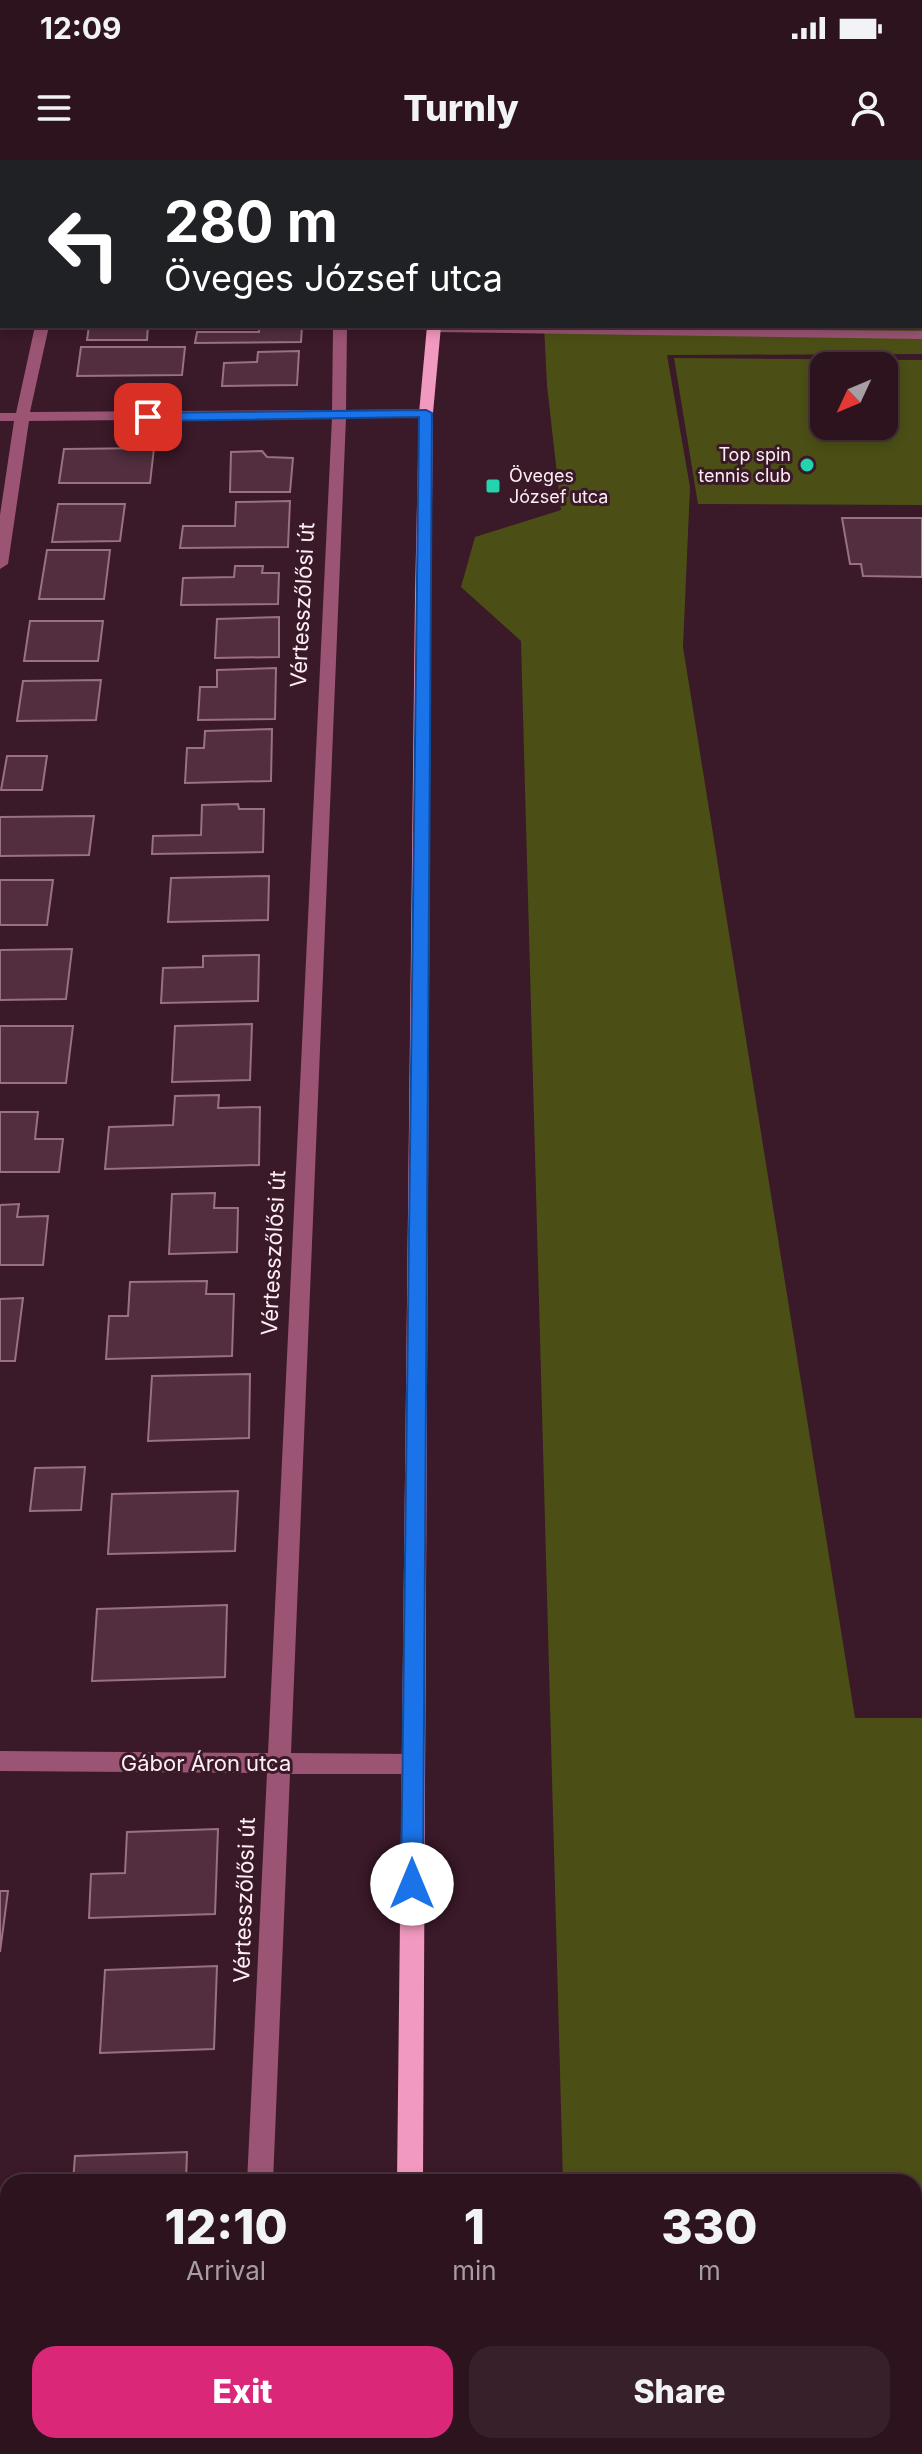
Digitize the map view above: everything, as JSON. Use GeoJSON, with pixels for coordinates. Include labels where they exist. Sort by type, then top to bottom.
{"type":"FeatureCollection","features":[{"type":"Feature","properties":{"kind":"main road"},"geometry":{"type":"LineString","coordinates":[[410,2174],[426,413],[434,328]]}},
{"type":"Feature","properties":{"kind":"street"},"geometry":{"type":"LineString","coordinates":[[0,564],[22,418],[42,328]]}},
{"type":"Feature","properties":{"kind":"street","name":"Vértesszőlősi út"},"geometry":{"type":"LineString","coordinates":[[260,2174],[340,328]]}},
{"type":"Feature","properties":{"kind":"street"},"geometry":{"type":"LineString","coordinates":[[495,328],[922,335]]}},
{"type":"Feature","properties":{"kind":"street"},"geometry":{"type":"LineString","coordinates":[[0,417],[426,413]]}},
{"type":"Feature","properties":{"kind":"street","name":"Gábor Áron utca"},"geometry":{"type":"LineString","coordinates":[[0,1761],[413,1764]]}},
{"type":"Feature","properties":{"kind":"green space"},"geometry":{"type":"Polygon","coordinates":[[[544,328],[922,328],[922,354],[810,352],[810,354],[667,355],[690,487],[683,647],[855,1718],[922,1718],[922,2174],[563,2174],[521,641],[461,587],[475,537],[561,510],[544,328]]]}},
{"type":"Feature","properties":{"kind":"green space","name":"Top spin tennis club"},"geometry":{"type":"Polygon","coordinates":[[[674,358],[810,359],[810,440],[898,440],[898,360],[922,360],[922,505],[698,504],[674,358]]]}},
{"type":"Feature","properties":{"kind":"building"},"geometry":{"type":"Polygon","coordinates":[[[89,328],[148,328],[147,340],[87,340],[89,328]]]}},
{"type":"Feature","properties":{"kind":"building"},"geometry":{"type":"Polygon","coordinates":[[[259,328],[302,328],[301,342],[195,343],[197,332],[259,332],[259,328]]]}},
{"type":"Feature","properties":{"kind":"building"},"geometry":{"type":"Polygon","coordinates":[[[81,347],[185,347],[182,375],[77,376],[81,347]]]}},
{"type":"Feature","properties":{"kind":"building"},"geometry":{"type":"Polygon","coordinates":[[[299,351],[297,385],[222,386],[224,363],[257,362],[258,352],[299,351]]]}},
{"type":"Feature","properties":{"kind":"building"},"geometry":{"type":"Polygon","coordinates":[[[154,448],[150,483],[59,483],[64,449],[154,448]]]}},
{"type":"Feature","properties":{"kind":"building"},"geometry":{"type":"Polygon","coordinates":[[[262,451],[267,457],[293,458],[290,492],[230,492],[231,452],[262,451]]]}},
{"type":"Feature","properties":{"kind":"building"},"geometry":{"type":"Polygon","coordinates":[[[290,501],[288,547],[180,548],[183,526],[235,526],[236,502],[290,501]]]}},
{"type":"Feature","properties":{"kind":"building"},"geometry":{"type":"Polygon","coordinates":[[[58,504],[125,504],[120,541],[52,542],[58,504]]]}},
{"type":"Feature","properties":{"kind":"building"},"geometry":{"type":"Polygon","coordinates":[[[842,518],[922,518],[922,577],[863,576],[861,564],[850,564],[842,518]]]}},
{"type":"Feature","properties":{"kind":"building"},"geometry":{"type":"Polygon","coordinates":[[[47,550],[110,550],[104,599],[39,599],[47,550]]]}},
{"type":"Feature","properties":{"kind":"building"},"geometry":{"type":"Polygon","coordinates":[[[235,566],[263,566],[262,573],[279,573],[278,604],[181,605],[183,578],[234,577],[235,566]]]}},
{"type":"Feature","properties":{"kind":"building"},"geometry":{"type":"Polygon","coordinates":[[[279,617],[279,657],[215,658],[217,619],[279,617]]]}},
{"type":"Feature","properties":{"kind":"building"},"geometry":{"type":"Polygon","coordinates":[[[30,621],[103,621],[98,661],[24,661],[30,621]]]}},
{"type":"Feature","properties":{"kind":"building"},"geometry":{"type":"Polygon","coordinates":[[[276,668],[275,719],[198,720],[200,687],[217,687],[217,670],[276,668]]]}},
{"type":"Feature","properties":{"kind":"building"},"geometry":{"type":"Polygon","coordinates":[[[101,680],[96,720],[17,721],[23,681],[101,680]]]}},
{"type":"Feature","properties":{"kind":"building"},"geometry":{"type":"Polygon","coordinates":[[[272,729],[271,781],[185,783],[187,748],[204,748],[205,731],[272,729]]]}},
{"type":"Feature","properties":{"kind":"building"},"geometry":{"type":"Polygon","coordinates":[[[7,756],[47,756],[42,790],[1,790],[7,756]]]}},
{"type":"Feature","properties":{"kind":"building"},"geometry":{"type":"Polygon","coordinates":[[[238,804],[239,809],[264,809],[263,852],[152,854],[153,836],[201,835],[202,805],[238,804]]]}},
{"type":"Feature","properties":{"kind":"building"},"geometry":{"type":"Polygon","coordinates":[[[94,816],[89,855],[0,856],[0,817],[94,816]]]}},
{"type":"Feature","properties":{"kind":"building"},"geometry":{"type":"Polygon","coordinates":[[[269,876],[268,920],[168,922],[171,878],[269,876]]]}},
{"type":"Feature","properties":{"kind":"building"},"geometry":{"type":"Polygon","coordinates":[[[0,880],[53,880],[47,925],[0,925],[0,880]]]}},
{"type":"Feature","properties":{"kind":"building"},"geometry":{"type":"Polygon","coordinates":[[[72,949],[66,999],[0,1000],[0,950],[72,949]]]}},
{"type":"Feature","properties":{"kind":"building"},"geometry":{"type":"Polygon","coordinates":[[[259,955],[258,1001],[161,1003],[163,968],[203,967],[203,956],[259,955]]]}},
{"type":"Feature","properties":{"kind":"building"},"geometry":{"type":"Polygon","coordinates":[[[252,1024],[250,1080],[172,1082],[175,1026],[252,1024]]]}},
{"type":"Feature","properties":{"kind":"building"},"geometry":{"type":"Polygon","coordinates":[[[0,1026],[73,1026],[66,1083],[0,1083],[0,1026]]]}},
{"type":"Feature","properties":{"kind":"building"},"geometry":{"type":"Polygon","coordinates":[[[219,1095],[218,1108],[260,1107],[259,1165],[105,1169],[109,1127],[173,1125],[175,1096],[219,1095]]]}},
{"type":"Feature","properties":{"kind":"building"},"geometry":{"type":"Polygon","coordinates":[[[0,1112],[38,1112],[35,1139],[63,1139],[59,1172],[0,1172],[0,1112]]]}},
{"type":"Feature","properties":{"kind":"building"},"geometry":{"type":"Polygon","coordinates":[[[215,1193],[214,1208],[238,1208],[237,1252],[169,1254],[172,1194],[215,1193]]]}},
{"type":"Feature","properties":{"kind":"building"},"geometry":{"type":"Polygon","coordinates":[[[19,1204],[17,1217],[48,1216],[43,1265],[0,1265],[0,1205],[19,1204]]]}},
{"type":"Feature","properties":{"kind":"building"},"geometry":{"type":"Polygon","coordinates":[[[207,1281],[206,1294],[234,1294],[232,1356],[106,1359],[109,1316],[128,1316],[130,1282],[207,1281]]]}},
{"type":"Feature","properties":{"kind":"building"},"geometry":{"type":"Polygon","coordinates":[[[23,1298],[15,1361],[0,1361],[0,1299],[23,1298]]]}},
{"type":"Feature","properties":{"kind":"building"},"geometry":{"type":"Polygon","coordinates":[[[250,1374],[249,1438],[148,1441],[152,1376],[250,1374]]]}},
{"type":"Feature","properties":{"kind":"building"},"geometry":{"type":"Polygon","coordinates":[[[85,1467],[81,1510],[30,1511],[35,1468],[85,1467]]]}},
{"type":"Feature","properties":{"kind":"building"},"geometry":{"type":"Polygon","coordinates":[[[238,1491],[235,1551],[108,1554],[112,1494],[238,1491]]]}},
{"type":"Feature","properties":{"kind":"building"},"geometry":{"type":"Polygon","coordinates":[[[227,1605],[225,1677],[92,1681],[97,1609],[227,1605]]]}},
{"type":"Feature","properties":{"kind":"building"},"geometry":{"type":"Polygon","coordinates":[[[218,1829],[215,1914],[89,1918],[91,1874],[125,1873],[127,1832],[218,1829]]]}},
{"type":"Feature","properties":{"kind":"building"},"geometry":{"type":"Polygon","coordinates":[[[0,1891],[8,1891],[0,1952],[0,1891]]]}},
{"type":"Feature","properties":{"kind":"building"},"geometry":{"type":"Polygon","coordinates":[[[217,1966],[214,2049],[100,2053],[105,1970],[217,1966]]]}},
{"type":"Feature","properties":{"kind":"building"},"geometry":{"type":"Polygon","coordinates":[[[187,2152],[186,2174],[74,2174],[75,2156],[187,2152]]]}},
{"type":"Feature","properties":{"kind":"place","name":"Top spin tennis club"},"geometry":{"type":"Point","coordinates":[807,465]}},
{"type":"Feature","properties":{"kind":"place","name":"Öveges József utca"},"geometry":{"type":"Point","coordinates":[493,486]}},
{"type":"Feature","properties":{"kind":"route"},"geometry":{"type":"LineString","coordinates":[[148,417],[426,413],[412,1884]]}}]}
